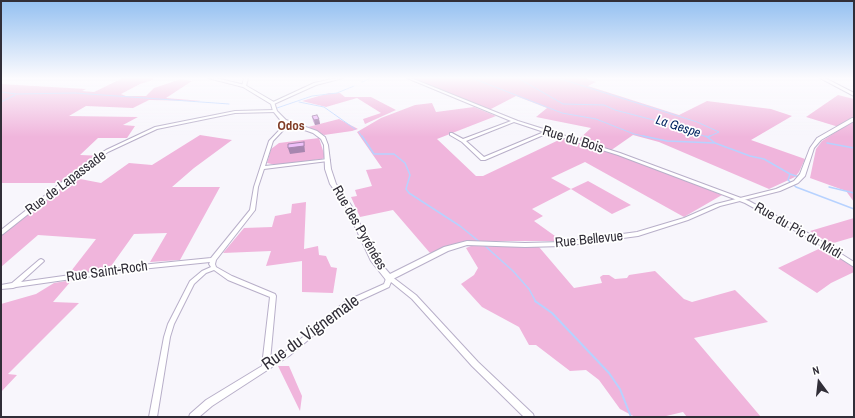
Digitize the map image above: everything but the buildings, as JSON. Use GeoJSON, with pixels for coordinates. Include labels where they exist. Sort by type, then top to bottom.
{"type":"FeatureCollection","features":[{"type":"Feature","properties":{"kind":"street"},"geometry":{"type":"LineString","coordinates":[[264,98],[273,103],[275,111]]}},
{"type":"Feature","properties":{"kind":"street"},"geometry":{"type":"LineString","coordinates":[[273,103],[285,98]]}},
{"type":"Feature","properties":{"kind":"street","name":"Rue du Bois"},"geometry":{"type":"LineString","coordinates":[[456,98],[514,121],[619,154],[740,200]]}},
{"type":"Feature","properties":{"kind":"street","name":"Rue des Pyrénées"},"geometry":{"type":"LineString","coordinates":[[275,111],[278,116],[315,132],[324,138],[328,169],[333,184],[348,205],[373,259],[389,278],[414,297],[475,364],[530,417]]}},
{"type":"Feature","properties":{"kind":"street","name":"Rue de Lapassade"},"geometry":{"type":"LineString","coordinates":[[1,233],[92,161],[107,151],[156,128],[235,112],[275,111]]}},
{"type":"Feature","properties":{"kind":"street","name":"Rue Bellevue"},"geometry":{"type":"LineString","coordinates":[[389,278],[446,249],[474,243],[525,245],[563,244],[638,234],[686,219],[718,204],[740,200],[790,186],[803,174],[815,144],[825,135],[854,118]]}},
{"type":"Feature","properties":{"kind":"street"},"geometry":{"type":"LineString","coordinates":[[463,141],[514,121]]}},
{"type":"Feature","properties":{"kind":"street"},"geometry":{"type":"LineString","coordinates":[[214,268],[213,260],[252,210],[256,187],[271,141],[289,122]]}},
{"type":"Feature","properties":{"kind":"street"},"geometry":{"type":"LineString","coordinates":[[451,134],[463,141],[483,159],[547,132]]}},
{"type":"Feature","properties":{"kind":"street"},"geometry":{"type":"LineString","coordinates":[[263,168],[328,160]]}},
{"type":"Feature","properties":{"kind":"street","name":"Rue du Pic du Midi"},"geometry":{"type":"LineString","coordinates":[[740,200],[811,237],[854,265]]}},
{"type":"Feature","properties":{"kind":"street","name":"Rue Saint-Roch"},"geometry":{"type":"LineString","coordinates":[[1,288],[141,267],[213,260]]}},
{"type":"Feature","properties":{"kind":"street"},"geometry":{"type":"LineString","coordinates":[[13,286],[41,261]]}},
{"type":"Feature","properties":{"kind":"street"},"geometry":{"type":"LineString","coordinates":[[214,268],[230,278],[272,296],[266,366]]}},
{"type":"Feature","properties":{"kind":"street"},"geometry":{"type":"LineString","coordinates":[[153,417],[167,337],[171,324],[192,282],[201,274],[214,268]]}},
{"type":"Feature","properties":{"kind":"street","name":"Rue du Vignemale"},"geometry":{"type":"LineString","coordinates":[[193,417],[209,403],[287,354],[348,303],[387,285],[389,278]]}},
{"type":"Feature","properties":{"kind":"shaded area"},"geometry":{"type":"Polygon","coordinates":[[[1,98],[167,98],[202,101],[149,100],[133,108],[86,106],[69,116],[138,117],[123,125],[135,126],[127,138],[98,138],[80,155],[104,156],[75,178],[101,183],[129,163],[152,165],[200,135],[232,140],[194,168],[172,187],[220,187],[180,260],[150,262],[167,233],[134,234],[109,269],[68,275],[96,239],[38,235],[1,267],[1,236],[68,183],[1,183],[1,98]]]}},
{"type":"Feature","properties":{"kind":"shaded area"},"geometry":{"type":"Polygon","coordinates":[[[314,98],[372,98],[396,110],[365,124],[363,119],[381,113],[357,98],[326,107],[302,101],[314,98]]]}},
{"type":"Feature","properties":{"kind":"shaded area"},"geometry":{"type":"Polygon","coordinates":[[[459,98],[513,98],[489,110],[459,98]]]}},
{"type":"Feature","properties":{"kind":"shaded area"},"geometry":{"type":"Polygon","coordinates":[[[520,98],[624,98],[679,115],[707,101],[771,109],[792,116],[751,140],[805,159],[795,177],[769,189],[659,142],[633,135],[610,151],[722,195],[684,217],[585,162],[551,178],[571,189],[532,209],[543,216],[534,221],[562,241],[464,241],[430,253],[393,210],[360,217],[351,197],[357,196],[355,190],[372,186],[366,170],[382,168],[357,132],[381,118],[415,105],[432,103],[436,112],[474,107],[496,116],[437,139],[476,176],[483,176],[563,138],[576,142],[591,128],[536,117],[547,108],[520,98]]]}},
{"type":"Feature","properties":{"kind":"shaded area"},"geometry":{"type":"Polygon","coordinates":[[[834,98],[854,99],[854,202],[846,191],[810,178],[816,149],[822,141],[842,128],[806,117],[834,98]]]}},
{"type":"Feature","properties":{"kind":"shaded area"},"geometry":{"type":"Polygon","coordinates":[[[339,119],[358,129],[324,135],[308,127],[339,119]]]}},
{"type":"Feature","properties":{"kind":"shaded area"},"geometry":{"type":"Polygon","coordinates":[[[319,138],[325,157],[322,159],[276,165],[267,163],[271,149],[279,143],[319,138]]]}},
{"type":"Feature","properties":{"kind":"shaded area"},"geometry":{"type":"Polygon","coordinates":[[[588,181],[631,205],[612,214],[571,189],[588,181]]]}},
{"type":"Feature","properties":{"kind":"shaded area"},"geometry":{"type":"Polygon","coordinates":[[[306,202],[304,249],[318,246],[319,255],[326,256],[331,267],[337,268],[333,293],[302,292],[302,261],[266,266],[271,251],[223,253],[244,228],[272,227],[275,216],[291,213],[292,204],[306,202]]]}},
{"type":"Feature","properties":{"kind":"shaded area"},"geometry":{"type":"Polygon","coordinates":[[[854,218],[854,237],[830,244],[810,231],[854,218]]]}},
{"type":"Feature","properties":{"kind":"shaded area"},"geometry":{"type":"Polygon","coordinates":[[[471,246],[539,247],[574,288],[602,283],[600,277],[603,275],[609,275],[615,279],[627,278],[629,275],[655,271],[684,299],[692,302],[735,290],[768,322],[694,338],[761,417],[687,417],[683,412],[662,417],[635,417],[620,409],[599,380],[586,370],[570,371],[536,345],[529,345],[519,327],[482,307],[461,284],[474,275],[478,268],[466,248],[471,246]]]}},
{"type":"Feature","properties":{"kind":"shaded area"},"geometry":{"type":"Polygon","coordinates":[[[823,247],[854,267],[854,272],[831,283],[817,293],[778,268],[823,247]]]}},
{"type":"Feature","properties":{"kind":"shaded area"},"geometry":{"type":"Polygon","coordinates":[[[72,280],[53,302],[79,303],[8,374],[17,375],[1,392],[1,304],[36,294],[54,283],[72,280]]]}},
{"type":"Feature","properties":{"kind":"shaded area"},"geometry":{"type":"Polygon","coordinates":[[[278,366],[289,366],[302,396],[300,411],[278,366]]]}},
{"type":"Feature","properties":{"kind":"waterway"},"geometry":{"type":"LineString","coordinates":[[1,102],[10,98]]}},
{"type":"Feature","properties":{"kind":"waterway"},"geometry":{"type":"LineString","coordinates":[[138,98],[229,104]]}},
{"type":"Feature","properties":{"kind":"waterway"},"geometry":{"type":"LineString","coordinates":[[277,108],[308,98]]}},
{"type":"Feature","properties":{"kind":"waterway"},"geometry":{"type":"LineString","coordinates":[[522,98],[562,113],[596,119],[634,134],[648,137]]}},
{"type":"Feature","properties":{"kind":"waterway","name":"La Gespe"},"geometry":{"type":"LineString","coordinates":[[552,98],[563,104],[604,105],[615,110],[665,123],[707,137]]}},
{"type":"Feature","properties":{"kind":"waterway"},"geometry":{"type":"LineString","coordinates":[[620,98],[697,122],[719,132],[708,137],[710,136]]}},
{"type":"Feature","properties":{"kind":"waterway"},"geometry":{"type":"LineString","coordinates":[[299,102],[324,107],[355,129]]}},
{"type":"Feature","properties":{"kind":"waterway"},"geometry":{"type":"LineString","coordinates":[[359,132],[362,137]]}},
{"type":"Feature","properties":{"kind":"waterway"},"geometry":{"type":"LineString","coordinates":[[362,136],[374,154],[394,154],[405,163],[410,175],[406,189],[409,193],[460,226],[481,243]]}},
{"type":"Feature","properties":{"kind":"waterway"},"geometry":{"type":"LineString","coordinates":[[643,136],[667,141],[715,143]]}},
{"type":"Feature","properties":{"kind":"waterway","name":"La Gespe"},"geometry":{"type":"LineString","coordinates":[[706,136],[715,143]]}},
{"type":"Feature","properties":{"kind":"waterway","name":"La Gespe"},"geometry":{"type":"LineString","coordinates":[[715,143],[750,156],[764,159],[790,174]]}},
{"type":"Feature","properties":{"kind":"waterway"},"geometry":{"type":"LineString","coordinates":[[827,143],[854,148]]}},
{"type":"Feature","properties":{"kind":"waterway","name":"La Gespe"},"geometry":{"type":"LineString","coordinates":[[790,174],[799,177]]}},
{"type":"Feature","properties":{"kind":"waterway","name":"La Gespe"},"geometry":{"type":"LineString","coordinates":[[790,174],[788,180],[796,187],[854,209]]}},
{"type":"Feature","properties":{"kind":"waterway","name":"La Gespe"},"geometry":{"type":"LineString","coordinates":[[829,187],[854,193]]}},
{"type":"Feature","properties":{"kind":"waterway"},"geometry":{"type":"LineString","coordinates":[[484,245],[513,271],[529,289],[536,302]]}},
{"type":"Feature","properties":{"kind":"waterway"},"geometry":{"type":"LineString","coordinates":[[536,302],[552,313],[609,373],[620,389],[631,417]]}},
{"type":"Feature","properties":{"kind":"district","name":"Odos"},"geometry":{"type":"Point","coordinates":[291,127]}}]}
